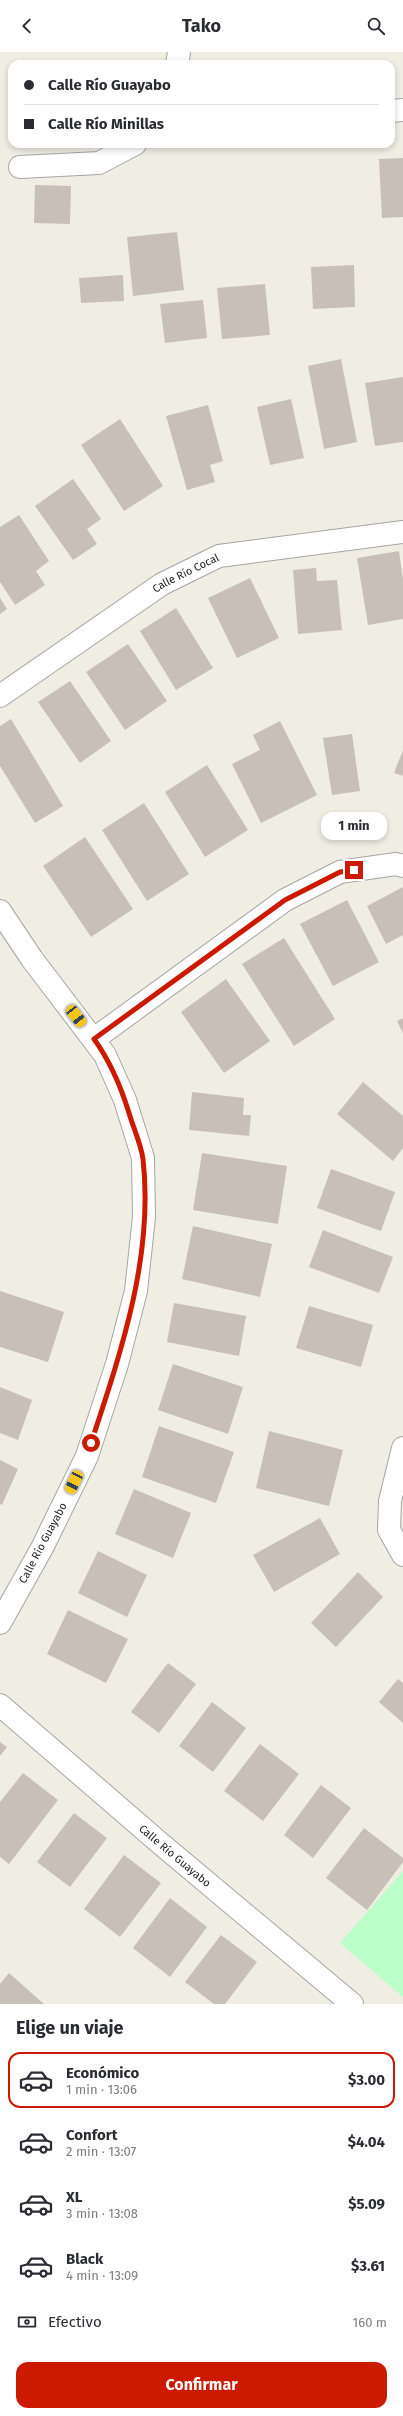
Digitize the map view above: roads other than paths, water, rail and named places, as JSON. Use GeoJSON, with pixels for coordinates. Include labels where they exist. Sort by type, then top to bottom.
{"type":"FeatureCollection","features":[{"type":"Feature","properties":{"kind":"street"},"geometry":{"type":"LineString","coordinates":[[20,167],[99,163],[127,148]]}},
{"type":"Feature","properties":{"kind":"street","name":"Calle Río Cocal"},"geometry":{"type":"LineString","coordinates":[[0,696],[162,584],[219,556],[403,532]]}},
{"type":"Feature","properties":{"kind":"street"},"geometry":{"type":"LineString","coordinates":[[94,1039],[285,900],[340,872],[396,864],[403,866]]}},
{"type":"Feature","properties":{"kind":"street","name":"Calle Río Guayabo"},"geometry":{"type":"LineString","coordinates":[[0,911],[32,959],[106,1055],[125,1100],[143,1158],[144,1217],[136,1291],[117,1364],[87,1456],[42,1548],[0,1623]]}},
{"type":"Feature","properties":{"kind":"street"},"geometry":{"type":"LineString","coordinates":[[403,1448],[390,1501],[390,1530],[403,1555]]}},
{"type":"Feature","properties":{"kind":"street","name":"Calle Río Guayabo"},"geometry":{"type":"LineString","coordinates":[[0,1705],[161,1844],[351,2004]]}}]}
